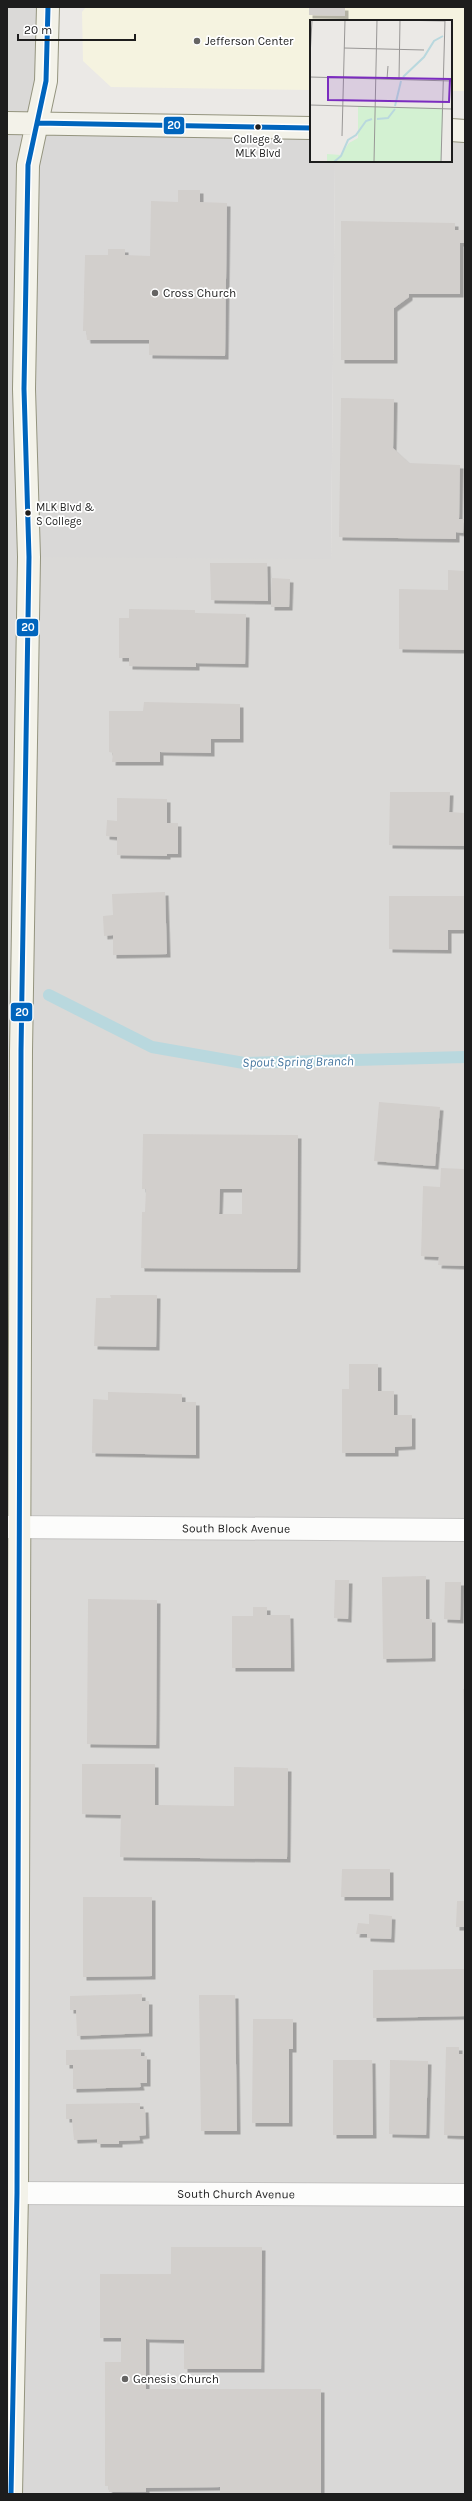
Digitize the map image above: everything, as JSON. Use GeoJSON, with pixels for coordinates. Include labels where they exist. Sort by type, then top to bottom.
{"type":"FeatureCollection","features":[{"type":"Feature","properties":{"kind":"main road"},"geometry":{"type":"LineString","coordinates":[[11,2494],[14,1051],[29,557],[24,389],[28,165],[46,80],[48,7]]}},
{"type":"Feature","properties":{"kind":"main road"},"geometry":{"type":"LineString","coordinates":[[7,123],[310,128]]}},
{"type":"Feature","properties":{"kind":"main road"},"geometry":{"type":"LineString","coordinates":[[452,130],[465,131]]}},
{"type":"Feature","properties":{"kind":"street","name":"South Block Avenue"},"geometry":{"type":"LineString","coordinates":[[12,1526],[465,1530]]}},
{"type":"Feature","properties":{"kind":"street","name":"South Church Avenue"},"geometry":{"type":"LineString","coordinates":[[12,2193],[465,2195]]}},
{"type":"Feature","properties":{"kind":"shaded area"},"geometry":{"type":"Polygon","coordinates":[[[7,7],[48,7],[28,165],[331,559],[335,162],[452,162],[452,130],[465,131],[465,2195],[7,2494],[7,7]]]}},
{"type":"Feature","properties":{"kind":"shaded area","name":"Jefferson Center"},"geometry":{"type":"Polygon","coordinates":[[[86,7],[465,7],[465,91],[452,91],[452,20],[310,20],[310,90],[111,87],[83,61],[82,12],[86,7]]]}},
{"type":"Feature","properties":{"kind":"shaded area"},"geometry":{"type":"Polygon","coordinates":[[[37,123],[310,128],[310,162],[335,162],[331,559],[29,557],[37,123]]]}},
{"type":"Feature","properties":{"kind":"shaded area"},"geometry":{"type":"Polygon","coordinates":[[[17,2193],[465,2195],[465,2494],[11,2494],[17,2193]]]}},
{"type":"Feature","properties":{"kind":"building"},"geometry":{"type":"Polygon","coordinates":[[[309,7],[345,7],[345,16],[309,15],[309,7]]]}},
{"type":"Feature","properties":{"kind":"building","name":"Cross Church"},"geometry":{"type":"Polygon","coordinates":[[[178,190],[200,190],[200,202],[227,203],[225,356],[149,355],[149,340],[87,340],[86,331],[83,331],[85,255],[108,255],[108,249],[125,249],[125,255],[150,256],[151,201],[178,202],[178,190]]]}},
{"type":"Feature","properties":{"kind":"building"},"geometry":{"type":"Polygon","coordinates":[[[341,221],[455,223],[455,230],[465,230],[465,243],[460,243],[460,294],[409,294],[409,297],[394,308],[394,360],[341,360],[341,221]]]}},
{"type":"Feature","properties":{"kind":"building"},"geometry":{"type":"Polygon","coordinates":[[[341,398],[394,399],[393,448],[409,463],[460,465],[459,519],[464,519],[463,533],[456,532],[456,539],[339,537],[341,398]]]}},
{"type":"Feature","properties":{"kind":"building"},"geometry":{"type":"Polygon","coordinates":[[[210,563],[267,563],[268,601],[211,600],[210,563]]]}},
{"type":"Feature","properties":{"kind":"building"},"geometry":{"type":"Polygon","coordinates":[[[448,570],[465,571],[465,650],[399,649],[399,589],[448,590],[448,570]]]}},
{"type":"Feature","properties":{"kind":"building"},"geometry":{"type":"Polygon","coordinates":[[[272,578],[290,579],[289,607],[271,607],[272,578]]]}},
{"type":"Feature","properties":{"kind":"building"},"geometry":{"type":"Polygon","coordinates":[[[129,609],[195,610],[195,613],[246,614],[245,664],[196,663],[196,667],[129,666],[129,658],[119,658],[119,618],[129,618],[129,609]]]}},
{"type":"Feature","properties":{"kind":"building"},"geometry":{"type":"Polygon","coordinates":[[[144,702],[240,704],[240,739],[211,739],[211,753],[160,752],[160,762],[112,762],[113,753],[109,752],[109,711],[143,711],[144,702]]]}},
{"type":"Feature","properties":{"kind":"building"},"geometry":{"type":"Polygon","coordinates":[[[390,792],[450,792],[449,812],[465,813],[465,846],[389,845],[390,792]]]}},
{"type":"Feature","properties":{"kind":"building"},"geometry":{"type":"Polygon","coordinates":[[[117,798],[167,799],[167,823],[178,823],[178,854],[167,854],[167,856],[117,855],[117,837],[106,836],[107,820],[117,821],[117,798]]]}},
{"type":"Feature","properties":{"kind":"building"},"geometry":{"type":"Polygon","coordinates":[[[165,892],[167,954],[113,955],[113,935],[104,936],[103,916],[113,915],[112,894],[165,892]]]}},
{"type":"Feature","properties":{"kind":"building"},"geometry":{"type":"Polygon","coordinates":[[[389,896],[465,896],[465,930],[448,930],[448,950],[389,949],[389,896]]]}},
{"type":"Feature","properties":{"kind":"building"},"geometry":{"type":"Polygon","coordinates":[[[379,1102],[440,1107],[435,1166],[374,1161],[379,1102]]]}},
{"type":"Feature","properties":{"kind":"building"},"geometry":{"type":"Polygon","coordinates":[[[143,1134],[298,1135],[297,1269],[141,1268],[142,1212],[145,1212],[146,1189],[142,1189],[143,1134]],[[220,1189],[219,1214],[242,1214],[242,1189],[220,1189]]]}},
{"type":"Feature","properties":{"kind":"building"},"geometry":{"type":"Polygon","coordinates":[[[441,1168],[465,1169],[465,1266],[438,1265],[439,1257],[421,1256],[423,1186],[440,1187],[441,1168]]]}},
{"type":"Feature","properties":{"kind":"building"},"geometry":{"type":"Polygon","coordinates":[[[110,1295],[157,1295],[156,1347],[94,1346],[96,1298],[111,1298],[110,1295]]]}},
{"type":"Feature","properties":{"kind":"building"},"geometry":{"type":"Polygon","coordinates":[[[349,1364],[378,1364],[378,1391],[394,1391],[394,1415],[412,1415],[412,1446],[395,1447],[395,1453],[342,1453],[342,1389],[349,1389],[349,1364]]]}},
{"type":"Feature","properties":{"kind":"building"},"geometry":{"type":"Polygon","coordinates":[[[108,1392],[182,1394],[182,1402],[196,1402],[196,1455],[92,1453],[93,1399],[108,1400],[108,1392]]]}},
{"type":"Feature","properties":{"kind":"building"},"geometry":{"type":"Polygon","coordinates":[[[426,1576],[426,1619],[432,1619],[432,1658],[383,1659],[382,1577],[426,1576]]]}},
{"type":"Feature","properties":{"kind":"building"},"geometry":{"type":"Polygon","coordinates":[[[335,1580],[349,1580],[348,1619],[334,1618],[335,1580]]]}},
{"type":"Feature","properties":{"kind":"building"},"geometry":{"type":"Polygon","coordinates":[[[445,1582],[461,1582],[460,1620],[444,1619],[445,1582]]]}},
{"type":"Feature","properties":{"kind":"building"},"geometry":{"type":"Polygon","coordinates":[[[88,1599],[157,1600],[156,1745],[87,1744],[88,1599]]]}},
{"type":"Feature","properties":{"kind":"building"},"geometry":{"type":"Polygon","coordinates":[[[253,1607],[267,1607],[267,1615],[290,1615],[291,1668],[232,1668],[232,1616],[253,1616],[253,1607]]]}},
{"type":"Feature","properties":{"kind":"building"},"geometry":{"type":"Polygon","coordinates":[[[463,1689],[465,1689],[465,1722],[464,1722],[463,1689]]]}},
{"type":"Feature","properties":{"kind":"building"},"geometry":{"type":"Polygon","coordinates":[[[82,1764],[155,1764],[155,1805],[234,1806],[234,1767],[288,1768],[287,1859],[120,1857],[121,1815],[82,1814],[82,1764]]]}},
{"type":"Feature","properties":{"kind":"building"},"geometry":{"type":"Polygon","coordinates":[[[342,1869],[390,1869],[390,1897],[341,1897],[342,1869]]]}},
{"type":"Feature","properties":{"kind":"building"},"geometry":{"type":"Polygon","coordinates":[[[83,1897],[152,1897],[152,1976],[83,1977],[83,1897]]]}},
{"type":"Feature","properties":{"kind":"building"},"geometry":{"type":"Polygon","coordinates":[[[457,1901],[465,1901],[465,1927],[456,1927],[457,1901]]]}},
{"type":"Feature","properties":{"kind":"building"},"geometry":{"type":"Polygon","coordinates":[[[369,1914],[392,1916],[391,1939],[367,1938],[367,1934],[356,1934],[358,1923],[369,1924],[369,1914]]]}},
{"type":"Feature","properties":{"kind":"building"},"geometry":{"type":"Polygon","coordinates":[[[465,1969],[465,2016],[373,2018],[373,1970],[465,1969]]]}},
{"type":"Feature","properties":{"kind":"building"},"geometry":{"type":"Polygon","coordinates":[[[142,1994],[142,2001],[149,2001],[149,2033],[77,2036],[76,2010],[70,2010],[70,1996],[142,1994]]]}},
{"type":"Feature","properties":{"kind":"building"},"geometry":{"type":"Polygon","coordinates":[[[199,1995],[235,1995],[237,2131],[201,2131],[199,1995]]]}},
{"type":"Feature","properties":{"kind":"building"},"geometry":{"type":"Polygon","coordinates":[[[253,2019],[293,2019],[293,2049],[289,2049],[289,2123],[252,2123],[253,2019]]]}},
{"type":"Feature","properties":{"kind":"building"},"geometry":{"type":"Polygon","coordinates":[[[446,2047],[459,2047],[459,2054],[465,2054],[465,2136],[444,2135],[446,2047]]]}},
{"type":"Feature","properties":{"kind":"building"},"geometry":{"type":"Polygon","coordinates":[[[141,2049],[141,2056],[147,2056],[147,2083],[140,2083],[141,2087],[73,2089],[73,2065],[66,2065],[66,2050],[141,2049]]]}},
{"type":"Feature","properties":{"kind":"building"},"geometry":{"type":"Polygon","coordinates":[[[333,2060],[372,2060],[373,2135],[333,2135],[333,2060]]]}},
{"type":"Feature","properties":{"kind":"building"},"geometry":{"type":"Polygon","coordinates":[[[390,2060],[428,2061],[426,2135],[389,2134],[390,2060]]]}},
{"type":"Feature","properties":{"kind":"building"},"geometry":{"type":"Polygon","coordinates":[[[140,2103],[140,2109],[145,2109],[146,2135],[139,2136],[140,2140],[119,2141],[119,2144],[97,2144],[97,2139],[74,2140],[72,2119],[66,2119],[66,2104],[140,2103]]]}},
{"type":"Feature","properties":{"kind":"building","name":"Genesis Church"},"geometry":{"type":"Polygon","coordinates":[[[171,2247],[262,2247],[261,2369],[184,2369],[184,2340],[146,2339],[146,2389],[321,2389],[321,2494],[220,2494],[220,2487],[146,2488],[146,2492],[109,2492],[108,2486],[105,2486],[105,2362],[121,2362],[121,2338],[100,2338],[100,2274],[171,2274],[171,2247]]]}},
{"type":"Feature","properties":{"kind":"waterway","name":"Spout Spring Branch"},"geometry":{"type":"LineString","coordinates":[[49,995],[152,1047],[244,1063],[465,1057]]}},
{"type":"Feature","properties":{"kind":"transit line","name":"20"},"geometry":{"type":"LineString","coordinates":[[11,2494],[17,2193],[21,1051],[29,557],[24,389],[28,165],[46,81],[48,7]]}},
{"type":"Feature","properties":{"kind":"transit line","name":"20"},"geometry":{"type":"LineString","coordinates":[[37,123],[310,128]]}},
{"type":"Feature","properties":{"kind":"place","name":"Jefferson Center"},"geometry":{"type":"Point","coordinates":[197,41]}},
{"type":"Feature","properties":{"kind":"place","name":"College & MLK Blvd"},"geometry":{"type":"Point","coordinates":[258,127]}},
{"type":"Feature","properties":{"kind":"place","name":"Cross Church"},"geometry":{"type":"Point","coordinates":[155,293]}},
{"type":"Feature","properties":{"kind":"place","name":"MLK Blvd & S College"},"geometry":{"type":"Point","coordinates":[28,513]}},
{"type":"Feature","properties":{"kind":"place","name":"Genesis Church"},"geometry":{"type":"Point","coordinates":[125,2379]}}]}
